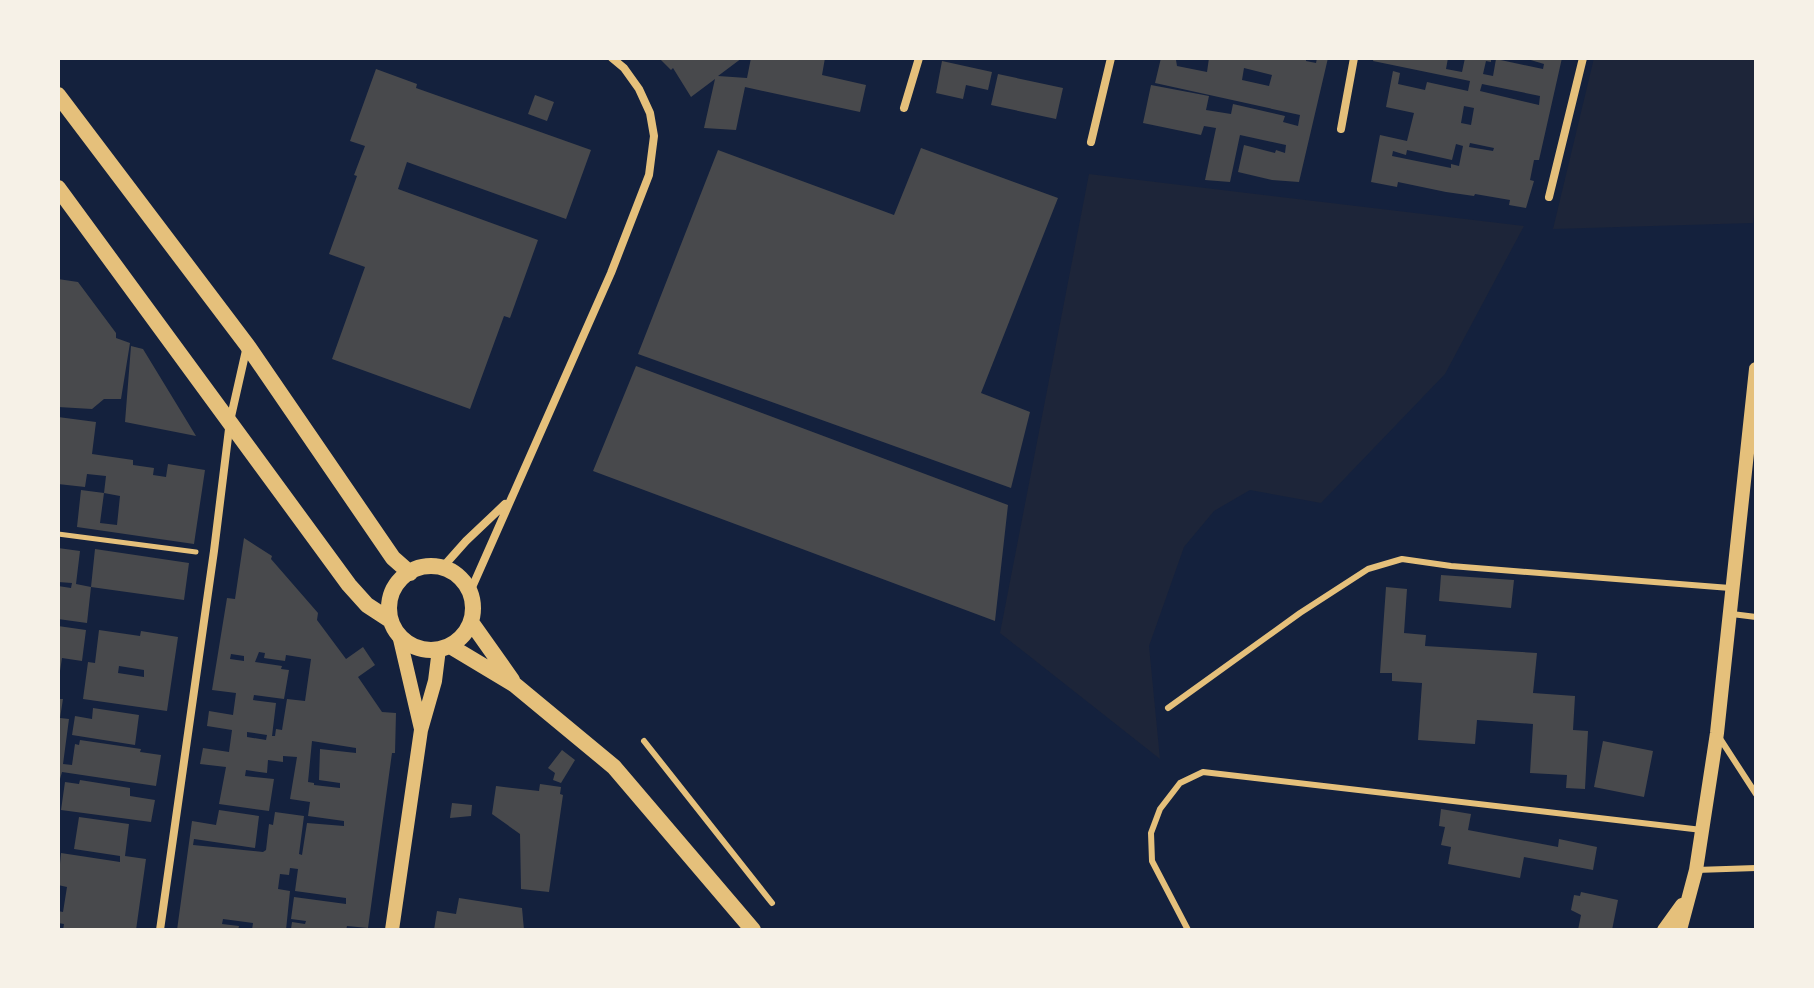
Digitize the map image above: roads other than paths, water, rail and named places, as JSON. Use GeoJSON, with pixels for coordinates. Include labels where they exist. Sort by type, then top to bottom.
{"type":"FeatureCollection","features":[{"type":"Feature","properties":{"kind":"main road"},"geometry":{"type":"LineString","coordinates":[[58,95],[247,345],[393,558],[410,573]]}},
{"type":"Feature","properties":{"kind":"main road"},"geometry":{"type":"LineString","coordinates":[[58,188],[349,585],[367,605],[410,645],[424,649],[444,648],[515,685],[614,767],[753,930]]}},
{"type":"Feature","properties":{"kind":"main road"},"geometry":{"type":"LineString","coordinates":[[394,628],[389,606],[399,581],[425,567],[442,568],[458,577],[470,592],[473,607],[466,632],[444,648]]}},
{"type":"Feature","properties":{"kind":"main road"},"geometry":{"type":"LineString","coordinates":[[471,622],[515,685]]}},
{"type":"Feature","properties":{"kind":"street"},"geometry":{"type":"LineString","coordinates":[[470,592],[611,273],[649,175],[654,136],[650,113],[639,89],[624,68],[612,58]]}},
{"type":"Feature","properties":{"kind":"street"},"geometry":{"type":"LineString","coordinates":[[904,108],[919,58]]}},
{"type":"Feature","properties":{"kind":"street"},"geometry":{"type":"LineString","coordinates":[[1091,142],[1111,58]]}},
{"type":"Feature","properties":{"kind":"street"},"geometry":{"type":"LineString","coordinates":[[1341,129],[1354,58]]}},
{"type":"Feature","properties":{"kind":"street"},"geometry":{"type":"LineString","coordinates":[[1549,197],[1583,58]]}},
{"type":"Feature","properties":{"kind":"street"},"geometry":{"type":"LineString","coordinates":[[160,930],[230,421],[247,345]]}},
{"type":"Feature","properties":{"kind":"street"},"geometry":{"type":"LineString","coordinates":[[1680,930],[1696,870],[1717,733],[1756,369]]}},
{"type":"Feature","properties":{"kind":"street"},"geometry":{"type":"LineString","coordinates":[[442,568],[509,501]]}},
{"type":"Feature","properties":{"kind":"street"},"geometry":{"type":"LineString","coordinates":[[394,628],[421,730]]}},
{"type":"Feature","properties":{"kind":"street"},"geometry":{"type":"LineString","coordinates":[[392,930],[421,730],[444,648]]}},
{"type":"Feature","properties":{"kind":"street"},"geometry":{"type":"LineString","coordinates":[[1664,930],[1687,898]]}},
{"type":"Feature","properties":{"kind":"lane"},"geometry":{"type":"LineString","coordinates":[[1168,708],[1357,576],[1368,569],[1402,559],[1482,569],[1732,588]]}},
{"type":"Feature","properties":{"kind":"lane"},"geometry":{"type":"LineString","coordinates":[[1730,614],[1756,617]]}},
{"type":"Feature","properties":{"kind":"lane"},"geometry":{"type":"LineString","coordinates":[[1717,733],[1756,794]]}},
{"type":"Feature","properties":{"kind":"lane"},"geometry":{"type":"LineString","coordinates":[[644,741],[772,903]]}},
{"type":"Feature","properties":{"kind":"lane"},"geometry":{"type":"LineString","coordinates":[[1188,930],[1152,861],[1151,833],[1160,809],[1180,783],[1203,772],[1702,830]]}},
{"type":"Feature","properties":{"kind":"lane"},"geometry":{"type":"LineString","coordinates":[[1696,870],[1756,868]]}}]}
